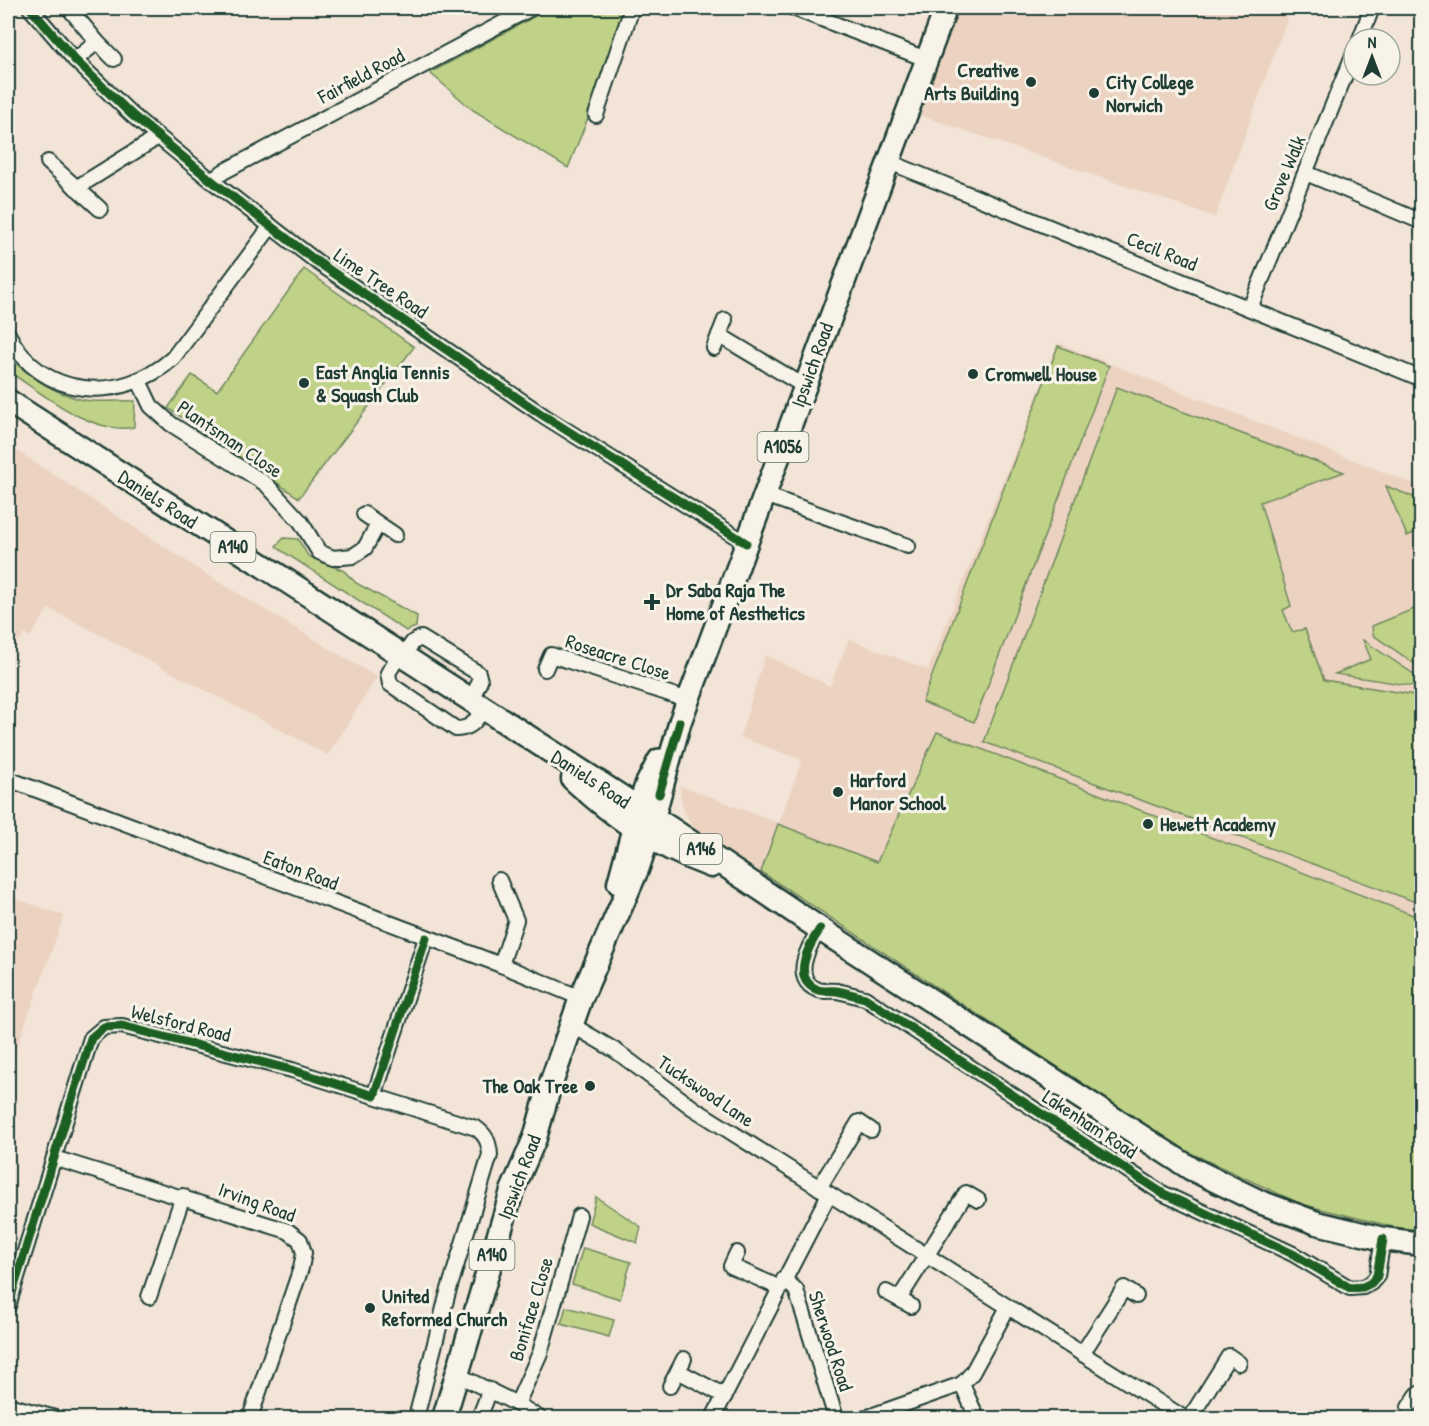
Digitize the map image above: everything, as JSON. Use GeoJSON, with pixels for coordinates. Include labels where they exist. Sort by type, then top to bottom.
{"type":"FeatureCollection","features":[{"type":"Feature","properties":{"kind":"highway","name":"Daniels Road"},"geometry":{"type":"LineString","coordinates":[[8,401],[520,732],[615,816],[643,823]]}},
{"type":"Feature","properties":{"kind":"highway","name":"Lakenham Road"},"geometry":{"type":"LineString","coordinates":[[643,823],[676,853],[749,881],[1190,1168],[1260,1202],[1317,1224],[1383,1239],[1422,1244]]}},
{"type":"Feature","properties":{"kind":"highway","name":"Ipswich Road"},"geometry":{"type":"LineString","coordinates":[[444,1419],[497,1236],[535,1138],[581,999],[638,867],[643,823]]}},
{"type":"Feature","properties":{"kind":"main road","name":"Ipswich Road"},"geometry":{"type":"LineString","coordinates":[[643,823],[887,161],[946,8]]}},
{"type":"Feature","properties":{"kind":"street","name":"Lime Tree Road"},"geometry":{"type":"LineString","coordinates":[[30,8],[75,60],[158,137],[316,261],[544,416],[746,543]]}},
{"type":"Feature","properties":{"kind":"street"},"geometry":{"type":"LineString","coordinates":[[69,8],[114,59]]}},
{"type":"Feature","properties":{"kind":"street","name":"Fairfield Road"},"geometry":{"type":"LineString","coordinates":[[212,181],[223,172],[531,8]]}},
{"type":"Feature","properties":{"kind":"street"},"geometry":{"type":"LineString","coordinates":[[597,115],[632,8]]}},
{"type":"Feature","properties":{"kind":"street"},"geometry":{"type":"LineString","coordinates":[[793,8],[926,59]]}},
{"type":"Feature","properties":{"kind":"street"},"geometry":{"type":"LineString","coordinates":[[1365,27],[1372,8]]}},
{"type":"Feature","properties":{"kind":"street"},"geometry":{"type":"LineString","coordinates":[[75,60],[98,42]]}},
{"type":"Feature","properties":{"kind":"street","name":"Grove Walk"},"geometry":{"type":"LineString","coordinates":[[1250,308],[1342,83]]}},
{"type":"Feature","properties":{"kind":"street"},"geometry":{"type":"LineString","coordinates":[[76,188],[158,137]]}},
{"type":"Feature","properties":{"kind":"street","name":"Cecil Road"},"geometry":{"type":"LineString","coordinates":[[887,161],[1422,379]]}},
{"type":"Feature","properties":{"kind":"street"},"geometry":{"type":"LineString","coordinates":[[48,162],[100,209]]}},
{"type":"Feature","properties":{"kind":"street"},"geometry":{"type":"LineString","coordinates":[[1306,173],[1422,222]]}},
{"type":"Feature","properties":{"kind":"street"},"geometry":{"type":"LineString","coordinates":[[8,334],[26,360],[51,379],[72,386],[97,390],[122,387],[139,381],[161,369],[173,358],[271,226]]}},
{"type":"Feature","properties":{"kind":"street"},"geometry":{"type":"LineString","coordinates":[[725,320],[717,341],[804,386]]}},
{"type":"Feature","properties":{"kind":"street","name":"Plantsman Close"},"geometry":{"type":"LineString","coordinates":[[139,381],[151,406],[171,424],[266,484],[302,522],[319,552],[333,558],[353,556],[365,548],[378,524]]}},
{"type":"Feature","properties":{"kind":"street"},"geometry":{"type":"LineString","coordinates":[[765,495],[908,546]]}},
{"type":"Feature","properties":{"kind":"street"},"geometry":{"type":"LineString","coordinates":[[363,514],[395,535]]}},
{"type":"Feature","properties":{"kind":"street"},"geometry":{"type":"LineString","coordinates":[[402,655],[388,673],[390,684],[456,729],[465,729],[473,724],[477,704]]}},
{"type":"Feature","properties":{"kind":"street","name":"Roseacre Close"},"geometry":{"type":"LineString","coordinates":[[545,669],[551,655],[687,700]]}},
{"type":"Feature","properties":{"kind":"street","name":"Eaton Road"},"geometry":{"type":"LineString","coordinates":[[8,779],[501,966],[581,999]]}},
{"type":"Feature","properties":{"kind":"street"},"geometry":{"type":"LineString","coordinates":[[499,880],[516,920],[501,966]]}},
{"type":"Feature","properties":{"kind":"street","name":"Lakenham Road"},"geometry":{"type":"LineString","coordinates":[[820,929],[806,951],[805,980],[812,987],[821,991],[835,991],[865,998],[1162,1193],[1224,1224],[1293,1254],[1350,1288],[1362,1287],[1371,1283],[1377,1276],[1383,1239]]}},
{"type":"Feature","properties":{"kind":"street"},"geometry":{"type":"LineString","coordinates":[[374,1096],[426,938]]}},
{"type":"Feature","properties":{"kind":"street","name":"Tuckswood Lane"},"geometry":{"type":"LineString","coordinates":[[572,1025],[616,1051],[693,1108],[1006,1309],[1184,1419]]}},
{"type":"Feature","properties":{"kind":"street","name":"Welsford Road"},"geometry":{"type":"LineString","coordinates":[[8,1306],[91,1038],[104,1027],[122,1026],[292,1070],[480,1130],[489,1145],[483,1174]]}},
{"type":"Feature","properties":{"kind":"street"},"geometry":{"type":"LineString","coordinates":[[714,1419],[782,1284],[824,1191],[853,1119],[871,1130]]}},
{"type":"Feature","properties":{"kind":"street","name":"Irving Road"},"geometry":{"type":"LineString","coordinates":[[54,1158],[183,1196],[288,1231],[300,1240],[304,1253],[250,1419]]}},
{"type":"Feature","properties":{"kind":"street","name":"Ipswich Road"},"geometry":{"type":"LineString","coordinates":[[416,1419],[447,1296],[483,1174]]}},
{"type":"Feature","properties":{"kind":"street"},"geometry":{"type":"LineString","coordinates":[[886,1292],[905,1303],[927,1257],[966,1193]]}},
{"type":"Feature","properties":{"kind":"street"},"geometry":{"type":"LineString","coordinates":[[149,1297],[183,1196]]}},
{"type":"Feature","properties":{"kind":"street","name":"Boniface Close"},"geometry":{"type":"LineString","coordinates":[[517,1404],[540,1353],[575,1220]]}},
{"type":"Feature","properties":{"kind":"street"},"geometry":{"type":"LineString","coordinates":[[731,1266],[782,1284]]}},
{"type":"Feature","properties":{"kind":"street","name":"Sherwood Road"},"geometry":{"type":"LineString","coordinates":[[782,1284],[796,1290],[836,1419]]}},
{"type":"Feature","properties":{"kind":"street"},"geometry":{"type":"LineString","coordinates":[[1082,1354],[1124,1288]]}},
{"type":"Feature","properties":{"kind":"street"},"geometry":{"type":"LineString","coordinates":[[865,1419],[962,1384],[972,1373],[1006,1309]]}},
{"type":"Feature","properties":{"kind":"street"},"geometry":{"type":"LineString","coordinates":[[1190,1419],[1229,1356]]}},
{"type":"Feature","properties":{"kind":"street"},"geometry":{"type":"LineString","coordinates":[[670,1386],[681,1365],[725,1396]]}},
{"type":"Feature","properties":{"kind":"street"},"geometry":{"type":"LineString","coordinates":[[456,1374],[517,1404],[539,1419]]}},
{"type":"Feature","properties":{"kind":"street"},"geometry":{"type":"LineString","coordinates":[[962,1384],[977,1419]]}},
{"type":"Feature","properties":{"kind":"street"},"geometry":{"type":"LineString","coordinates":[[479,1419],[490,1390]]}},
{"type":"Feature","properties":{"kind":"street"},"geometry":{"type":"LineString","coordinates":[[1409,1407],[1420,1393]]}},
{"type":"Feature","properties":{"kind":"street"},"geometry":{"type":"LineString","coordinates":[[8,1405],[55,1419]]}},
{"type":"Feature","properties":{"kind":"shaded area","name":"City College Norwich"},"geometry":{"type":"Polygon","coordinates":[[[960,8],[1291,8],[1215,217],[920,115],[960,8]]]}},
{"type":"Feature","properties":{"kind":"shaded area","name":"Hewett Academy"},"geometry":{"type":"Polygon","coordinates":[[[1058,343],[1421,487],[1421,1018],[1367,1169],[1394,1227],[1301,1204],[1242,1180],[1184,1150],[838,921],[694,830],[683,808],[679,785],[779,823],[802,760],[740,737],[765,655],[830,686],[849,639],[928,670],[1058,343]]]}},
{"type":"Feature","properties":{"kind":"shaded area"},"geometry":{"type":"Polygon","coordinates":[[[8,445],[212,578],[377,677],[328,755],[49,608],[30,637],[24,634],[20,641],[8,634],[8,445]]]}},
{"type":"Feature","properties":{"kind":"shaded area"},"geometry":{"type":"Polygon","coordinates":[[[8,896],[64,916],[8,1072],[8,896]]]}},
{"type":"Feature","properties":{"kind":"green space"},"geometry":{"type":"Polygon","coordinates":[[[550,8],[627,8],[568,168],[473,110],[430,73],[550,8]]]}},
{"type":"Feature","properties":{"kind":"green space","name":"East Anglia Tennis & Squash Club"},"geometry":{"type":"Polygon","coordinates":[[[304,269],[414,347],[299,498],[168,408],[192,375],[217,391],[304,269]]]}},
{"type":"Feature","properties":{"kind":"green space"},"geometry":{"type":"Polygon","coordinates":[[[1058,346],[1109,366],[974,722],[922,702],[1058,346]]]}},
{"type":"Feature","properties":{"kind":"green space"},"geometry":{"type":"Polygon","coordinates":[[[8,356],[43,383],[73,397],[96,401],[135,401],[134,427],[118,428],[101,425],[68,411],[8,371],[8,356]]]}},
{"type":"Feature","properties":{"kind":"green space"},"geometry":{"type":"Polygon","coordinates":[[[1117,387],[1344,472],[1260,502],[1291,606],[1283,610],[1292,632],[1305,629],[1324,680],[1421,696],[1421,904],[984,742],[1117,387]]]}},
{"type":"Feature","properties":{"kind":"green space"},"geometry":{"type":"Polygon","coordinates":[[[1386,486],[1421,500],[1421,530],[1407,536],[1386,486]]]}},
{"type":"Feature","properties":{"kind":"green space"},"geometry":{"type":"Polygon","coordinates":[[[284,538],[298,539],[308,556],[344,571],[356,583],[417,616],[416,627],[406,631],[282,551],[276,546],[284,538]]]}},
{"type":"Feature","properties":{"kind":"green space"},"geometry":{"type":"Polygon","coordinates":[[[1421,606],[1421,668],[1373,635],[1372,626],[1421,606]]]}},
{"type":"Feature","properties":{"kind":"green space"},"geometry":{"type":"Polygon","coordinates":[[[1363,640],[1421,679],[1421,687],[1335,674],[1371,659],[1363,640]]]}},
{"type":"Feature","properties":{"kind":"green space"},"geometry":{"type":"Polygon","coordinates":[[[937,732],[1421,918],[1421,1230],[1394,1227],[1301,1204],[1184,1150],[761,872],[778,824],[877,862],[937,732]]]}},
{"type":"Feature","properties":{"kind":"green space"},"geometry":{"type":"Polygon","coordinates":[[[596,1197],[641,1227],[637,1243],[589,1223],[596,1197]]]}},
{"type":"Feature","properties":{"kind":"green space"},"geometry":{"type":"Polygon","coordinates":[[[583,1248],[631,1262],[620,1299],[572,1284],[583,1248]]]}},
{"type":"Feature","properties":{"kind":"green space"},"geometry":{"type":"Polygon","coordinates":[[[566,1307],[614,1320],[609,1337],[561,1324],[566,1307]]]}},
{"type":"Feature","properties":{"kind":"cycle path"},"geometry":{"type":"LineString","coordinates":[[30,8],[75,60],[132,115],[212,181],[316,261],[544,416],[746,543]]}},
{"type":"Feature","properties":{"kind":"cycle path"},"geometry":{"type":"LineString","coordinates":[[659,794],[680,722]]}},
{"type":"Feature","properties":{"kind":"cycle path"},"geometry":{"type":"LineString","coordinates":[[820,929],[804,961],[803,970],[810,985],[820,991],[837,991],[865,998],[1162,1193],[1293,1254],[1350,1288],[1363,1287],[1377,1276],[1383,1239]]}},
{"type":"Feature","properties":{"kind":"cycle path"},"geometry":{"type":"LineString","coordinates":[[8,1306],[91,1038],[104,1027],[122,1026],[292,1070],[374,1096],[426,938]]}},
{"type":"Feature","properties":{"kind":"place","name":"Creative Arts Building"},"geometry":{"type":"Point","coordinates":[1031,82]}},
{"type":"Feature","properties":{"kind":"place","name":"City College Norwich"},"geometry":{"type":"Point","coordinates":[1094,93]}},
{"type":"Feature","properties":{"kind":"place","name":"Cromwell House"},"geometry":{"type":"Point","coordinates":[973,374]}},
{"type":"Feature","properties":{"kind":"place","name":"East Anglia Tennis & Squash Club"},"geometry":{"type":"Point","coordinates":[304,383]}},
{"type":"Feature","properties":{"kind":"place","name":"Dr Saba Raja The Home of Aesthetics"},"geometry":{"type":"Point","coordinates":[652,602]}},
{"type":"Feature","properties":{"kind":"place","name":"Harford Manor School"},"geometry":{"type":"Point","coordinates":[838,792]}},
{"type":"Feature","properties":{"kind":"place","name":"Hewett Academy"},"geometry":{"type":"Point","coordinates":[1148,824]}},
{"type":"Feature","properties":{"kind":"place","name":"The Oak Tree"},"geometry":{"type":"Point","coordinates":[590,1086]}},
{"type":"Feature","properties":{"kind":"place","name":"United Reformed Church"},"geometry":{"type":"Point","coordinates":[370,1308]}}]}
